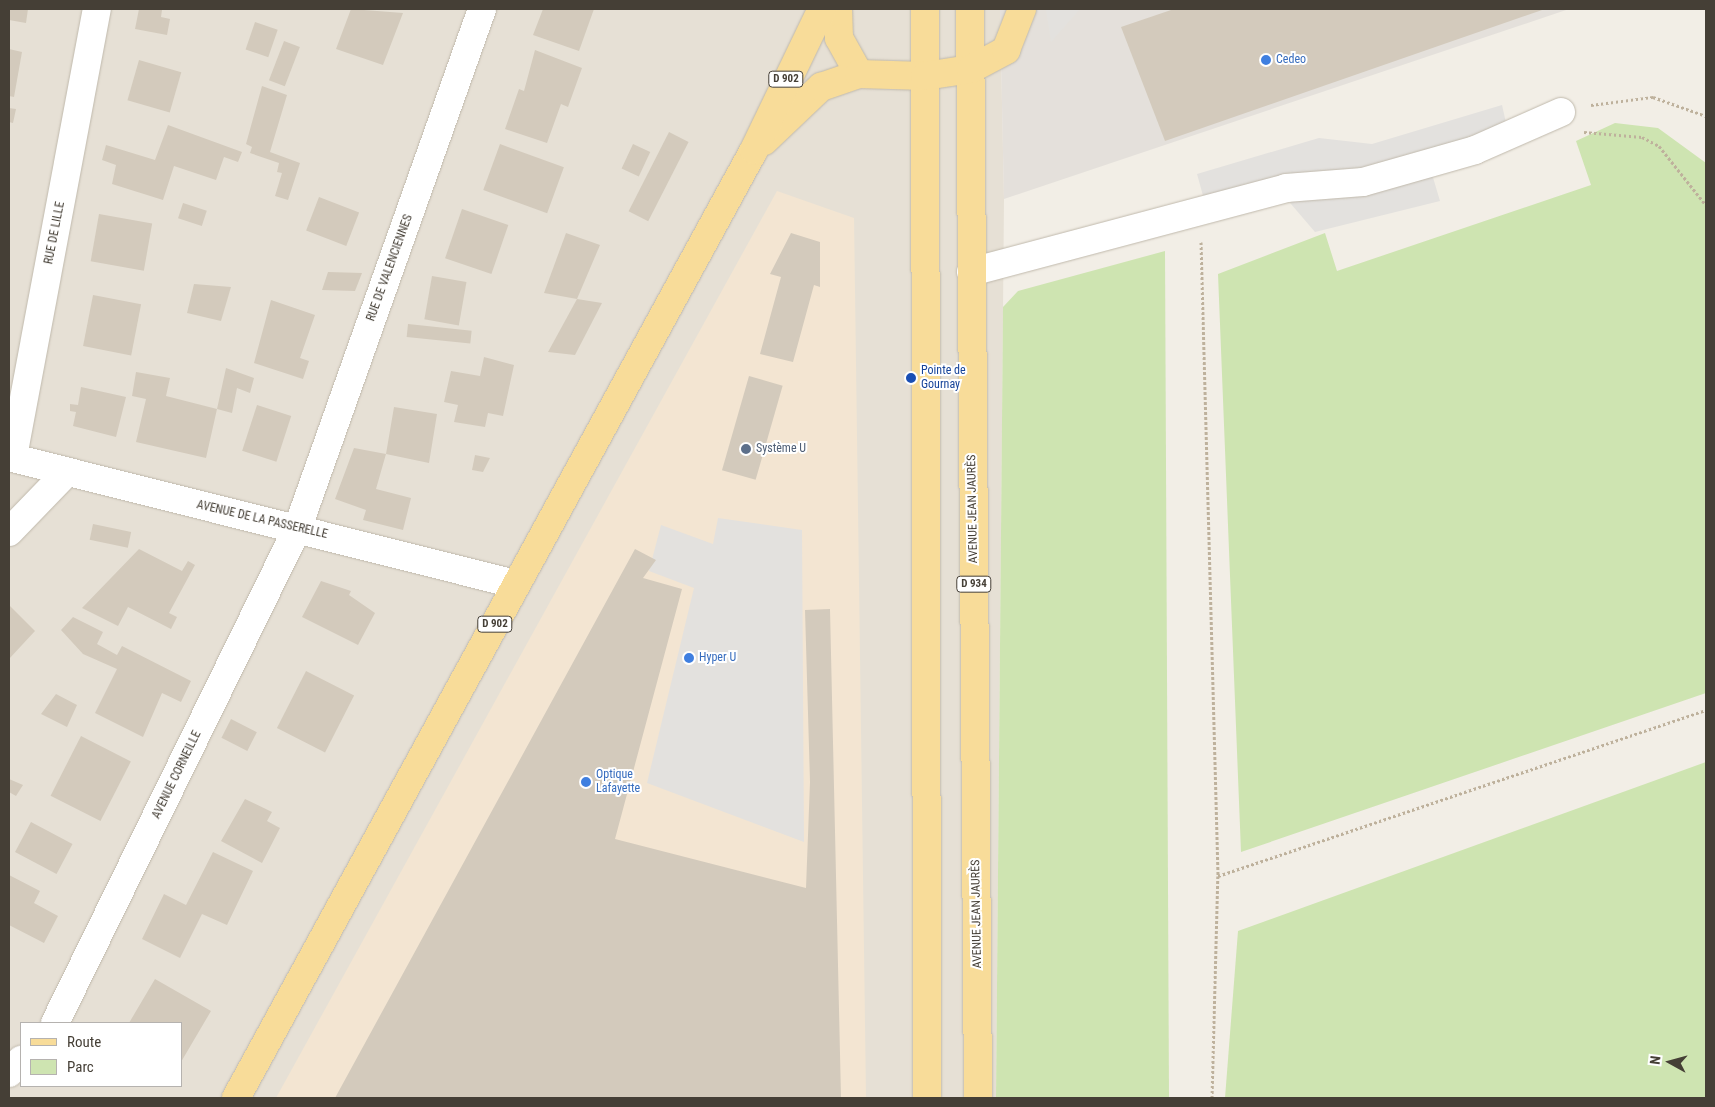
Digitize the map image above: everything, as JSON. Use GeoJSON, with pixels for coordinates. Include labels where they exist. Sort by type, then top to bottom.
{"type":"FeatureCollection","features":[{"type":"Feature","properties":{"kind":"main road","name":"D 902"},"geometry":{"type":"LineString","coordinates":[[236,1098],[515,584],[754,150],[822,9]]}},
{"type":"Feature","properties":{"kind":"main road"},"geometry":{"type":"LineString","coordinates":[[838,9],[840,38],[859,74]]}},
{"type":"Feature","properties":{"kind":"main road"},"geometry":{"type":"LineString","coordinates":[[925,9],[927,1098]]}},
{"type":"Feature","properties":{"kind":"main road","name":"D 934"},"geometry":{"type":"LineString","coordinates":[[970,9],[971,69]]}},
{"type":"Feature","properties":{"kind":"main road"},"geometry":{"type":"LineString","coordinates":[[925,76],[971,69],[1006,50],[1022,9]]}},
{"type":"Feature","properties":{"kind":"main road","name":"AVENUE JEAN JAURÈS"},"geometry":{"type":"LineString","coordinates":[[971,69],[978,1098]]}},
{"type":"Feature","properties":{"kind":"main road","name":"D 902"},"geometry":{"type":"LineString","coordinates":[[754,150],[821,87],[859,74],[925,76]]}},
{"type":"Feature","properties":{"kind":"street","name":"RUE DE LILLE"},"geometry":{"type":"LineString","coordinates":[[11,457],[97,9]]}},
{"type":"Feature","properties":{"kind":"street","name":"RUE DE VALENCIENNES"},"geometry":{"type":"LineString","coordinates":[[298,528],[482,9]]}},
{"type":"Feature","properties":{"kind":"street"},"geometry":{"type":"LineString","coordinates":[[971,272],[1286,188],[1363,182],[1476,150],[1561,112]]}},
{"type":"Feature","properties":{"kind":"street","name":"AVENUE DE LA PASSERELLE"},"geometry":{"type":"LineString","coordinates":[[11,457],[65,474],[298,528],[515,584]]}},
{"type":"Feature","properties":{"kind":"street"},"geometry":{"type":"LineString","coordinates":[[9,532],[65,474]]}},
{"type":"Feature","properties":{"kind":"street","name":"AVENUE CORNEILLE"},"geometry":{"type":"LineString","coordinates":[[55,1022],[298,528]]}},
{"type":"Feature","properties":{"kind":"street"},"geometry":{"type":"LineString","coordinates":[[9,1072],[20,1061]]}},
{"type":"Feature","properties":{"kind":"path"},"geometry":{"type":"LineString","coordinates":[[1706,116],[1653,97],[1561,112],[1568,130],[1642,137],[1659,146],[1706,205]]}},
{"type":"Feature","properties":{"kind":"path"},"geometry":{"type":"LineString","coordinates":[[1200,211],[1218,876],[1212,1098]]}},
{"type":"Feature","properties":{"kind":"path"},"geometry":{"type":"LineString","coordinates":[[1218,876],[1706,710]]}},
{"type":"Feature","properties":{"kind":"shaded area"},"geometry":{"type":"Polygon","coordinates":[[[9,9],[1000,9],[1004,199],[996,1098],[9,1098],[9,9]]]}},
{"type":"Feature","properties":{"kind":"shaded area"},"geometry":{"type":"Polygon","coordinates":[[[1000,9],[1569,9],[1004,199],[1000,9]]]}},
{"type":"Feature","properties":{"kind":"shaded area"},"geometry":{"type":"Polygon","coordinates":[[[1046,9],[1080,9],[1051,42],[1046,9]]]}},
{"type":"Feature","properties":{"kind":"shaded area"},"geometry":{"type":"Polygon","coordinates":[[[1502,105],[1509,136],[1429,164],[1440,201],[1315,232],[1279,190],[1207,210],[1197,174],[1319,138],[1372,144],[1502,105]]]}},
{"type":"Feature","properties":{"kind":"shaded area","name":"Hyper U"},"geometry":{"type":"Polygon","coordinates":[[[777,191],[854,218],[866,1098],[276,1098],[777,191]]]}},
{"type":"Feature","properties":{"kind":"shaded area"},"geometry":{"type":"Polygon","coordinates":[[[718,518],[802,530],[804,842],[647,783],[694,588],[649,571],[661,525],[713,544],[718,518]]]}},
{"type":"Feature","properties":{"kind":"green space"},"geometry":{"type":"Polygon","coordinates":[[[1615,123],[1658,128],[1706,163],[1706,693],[1241,852],[1218,274],[1325,233],[1337,271],[1591,185],[1576,141],[1615,123]]]}},
{"type":"Feature","properties":{"kind":"green space"},"geometry":{"type":"Polygon","coordinates":[[[1165,251],[1169,1098],[996,1098],[1003,307],[1018,291],[1165,251]]]}},
{"type":"Feature","properties":{"kind":"green space"},"geometry":{"type":"Polygon","coordinates":[[[1706,762],[1706,1098],[1225,1098],[1238,931],[1706,762]]]}},
{"type":"Feature","properties":{"kind":"building"},"geometry":{"type":"Polygon","coordinates":[[[9,9],[28,9],[26,23],[9,20],[9,9]]]}},
{"type":"Feature","properties":{"kind":"building"},"geometry":{"type":"Polygon","coordinates":[[[139,9],[183,9],[162,10],[161,17],[170,19],[167,35],[135,29],[139,9]]]}},
{"type":"Feature","properties":{"kind":"building"},"geometry":{"type":"Polygon","coordinates":[[[351,9],[403,13],[383,65],[336,49],[351,9]]]}},
{"type":"Feature","properties":{"kind":"building"},"geometry":{"type":"Polygon","coordinates":[[[543,9],[594,9],[579,51],[533,35],[543,9]]]}},
{"type":"Feature","properties":{"kind":"building","name":"Cedeo"},"geometry":{"type":"Polygon","coordinates":[[[1174,9],[1545,9],[1165,141],[1121,27],[1174,9]]]}},
{"type":"Feature","properties":{"kind":"building"},"geometry":{"type":"Polygon","coordinates":[[[255,22],[278,30],[268,57],[246,49],[255,22]]]}},
{"type":"Feature","properties":{"kind":"building"},"geometry":{"type":"Polygon","coordinates":[[[284,41],[300,47],[285,86],[269,80],[284,41]]]}},
{"type":"Feature","properties":{"kind":"building"},"geometry":{"type":"Polygon","coordinates":[[[9,49],[22,52],[14,97],[9,96],[9,49]]]}},
{"type":"Feature","properties":{"kind":"building"},"geometry":{"type":"Polygon","coordinates":[[[535,50],[582,68],[568,107],[561,104],[547,143],[505,129],[519,89],[524,91],[535,50]]]}},
{"type":"Feature","properties":{"kind":"building"},"geometry":{"type":"Polygon","coordinates":[[[139,60],[181,72],[170,113],[127,100],[139,60]]]}},
{"type":"Feature","properties":{"kind":"building"},"geometry":{"type":"Polygon","coordinates":[[[262,86],[287,95],[270,152],[300,163],[288,200],[275,196],[282,173],[277,172],[279,163],[250,153],[252,147],[246,144],[262,86]]]}},
{"type":"Feature","properties":{"kind":"building"},"geometry":{"type":"Polygon","coordinates":[[[9,108],[16,109],[13,123],[9,122],[9,108]]]}},
{"type":"Feature","properties":{"kind":"building"},"geometry":{"type":"Polygon","coordinates":[[[168,125],[242,152],[238,162],[224,157],[216,180],[174,166],[163,200],[112,184],[116,165],[102,160],[106,145],[155,160],[168,125]]]}},
{"type":"Feature","properties":{"kind":"building"},"geometry":{"type":"Polygon","coordinates":[[[669,132],[689,142],[648,221],[629,211],[669,132]]]}},
{"type":"Feature","properties":{"kind":"building"},"geometry":{"type":"Polygon","coordinates":[[[500,144],[564,167],[547,213],[483,190],[500,144]]]}},
{"type":"Feature","properties":{"kind":"building"},"geometry":{"type":"Polygon","coordinates":[[[633,144],[650,152],[639,177],[622,168],[633,144]]]}},
{"type":"Feature","properties":{"kind":"building"},"geometry":{"type":"Polygon","coordinates":[[[319,197],[359,212],[346,246],[306,231],[319,197]]]}},
{"type":"Feature","properties":{"kind":"building"},"geometry":{"type":"Polygon","coordinates":[[[183,203],[207,211],[202,226],[178,218],[183,203]]]}},
{"type":"Feature","properties":{"kind":"building"},"geometry":{"type":"Polygon","coordinates":[[[462,209],[508,225],[491,274],[445,258],[462,209]]]}},
{"type":"Feature","properties":{"kind":"building"},"geometry":{"type":"Polygon","coordinates":[[[99,214],[152,223],[144,271],[91,261],[99,214]]]}},
{"type":"Feature","properties":{"kind":"building"},"geometry":{"type":"Polygon","coordinates":[[[566,233],[600,245],[577,299],[544,293],[566,233]]]}},
{"type":"Feature","properties":{"kind":"building"},"geometry":{"type":"Polygon","coordinates":[[[791,233],[820,242],[820,287],[814,285],[793,362],[760,354],[781,277],[770,274],[791,233]]]}},
{"type":"Feature","properties":{"kind":"building"},"geometry":{"type":"Polygon","coordinates":[[[328,272],[362,273],[355,291],[322,290],[328,272]]]}},
{"type":"Feature","properties":{"kind":"building"},"geometry":{"type":"Polygon","coordinates":[[[432,276],[466,282],[459,325],[424,319],[432,276]]]}},
{"type":"Feature","properties":{"kind":"building"},"geometry":{"type":"Polygon","coordinates":[[[194,284],[231,287],[221,321],[187,313],[194,284]]]}},
{"type":"Feature","properties":{"kind":"building"},"geometry":{"type":"Polygon","coordinates":[[[93,295],[141,304],[131,355],[83,346],[93,295]]]}},
{"type":"Feature","properties":{"kind":"building"},"geometry":{"type":"Polygon","coordinates":[[[577,299],[602,303],[575,355],[548,352],[577,299]]]}},
{"type":"Feature","properties":{"kind":"building"},"geometry":{"type":"Polygon","coordinates":[[[271,300],[315,315],[300,358],[309,361],[303,379],[254,363],[271,300]]]}},
{"type":"Feature","properties":{"kind":"building"},"geometry":{"type":"Polygon","coordinates":[[[408,324],[472,331],[470,344],[407,337],[408,324]]]}},
{"type":"Feature","properties":{"kind":"building"},"geometry":{"type":"Polygon","coordinates":[[[484,357],[514,365],[503,416],[488,413],[485,427],[454,422],[458,405],[444,402],[451,371],[480,376],[484,357]]]}},
{"type":"Feature","properties":{"kind":"building"},"geometry":{"type":"Polygon","coordinates":[[[226,368],[254,378],[250,393],[237,388],[232,413],[217,409],[226,368]]]}},
{"type":"Feature","properties":{"kind":"building"},"geometry":{"type":"Polygon","coordinates":[[[136,372],[170,378],[166,396],[217,409],[206,458],[136,442],[146,399],[132,396],[136,372]]]}},
{"type":"Feature","properties":{"kind":"building"},"geometry":{"type":"Polygon","coordinates":[[[749,376],[783,386],[756,480],[722,470],[749,376]]]}},
{"type":"Feature","properties":{"kind":"building"},"geometry":{"type":"Polygon","coordinates":[[[81,387],[126,397],[116,437],[73,426],[76,412],[70,411],[70,404],[78,405],[81,387]]]}},
{"type":"Feature","properties":{"kind":"building"},"geometry":{"type":"Polygon","coordinates":[[[257,405],[291,416],[276,462],[242,451],[257,405]]]}},
{"type":"Feature","properties":{"kind":"building"},"geometry":{"type":"Polygon","coordinates":[[[394,407],[437,414],[429,463],[386,454],[394,407]]]}},
{"type":"Feature","properties":{"kind":"building"},"geometry":{"type":"Polygon","coordinates":[[[354,448],[386,454],[376,489],[411,498],[403,530],[363,520],[366,510],[335,499],[354,448]]]}},
{"type":"Feature","properties":{"kind":"building"},"geometry":{"type":"Polygon","coordinates":[[[475,455],[490,458],[483,472],[472,470],[475,455]]]}},
{"type":"Feature","properties":{"kind":"building"},"geometry":{"type":"Polygon","coordinates":[[[93,524],[131,532],[128,548],[90,540],[93,524]]]}},
{"type":"Feature","properties":{"kind":"building"},"geometry":{"type":"Polygon","coordinates":[[[139,549],[182,571],[188,561],[195,565],[169,613],[177,617],[171,629],[128,607],[118,626],[82,608],[139,549]]]}},
{"type":"Feature","properties":{"kind":"building"},"geometry":{"type":"Polygon","coordinates":[[[635,549],[656,560],[643,578],[682,589],[615,839],[806,888],[810,782],[805,610],[830,609],[841,1098],[335,1098],[635,549]]]}},
{"type":"Feature","properties":{"kind":"building"},"geometry":{"type":"Polygon","coordinates":[[[321,581],[351,591],[349,595],[375,613],[358,645],[302,617],[321,581]]]}},
{"type":"Feature","properties":{"kind":"building"},"geometry":{"type":"Polygon","coordinates":[[[9,605],[35,631],[9,659],[9,605]]]}},
{"type":"Feature","properties":{"kind":"building"},"geometry":{"type":"Polygon","coordinates":[[[73,617],[103,632],[97,644],[117,655],[122,646],[191,681],[181,702],[162,693],[143,737],[95,713],[117,669],[83,654],[61,630],[73,617]]]}},
{"type":"Feature","properties":{"kind":"building"},"geometry":{"type":"Polygon","coordinates":[[[306,671],[354,696],[325,753],[277,728],[306,671]]]}},
{"type":"Feature","properties":{"kind":"building"},"geometry":{"type":"Polygon","coordinates":[[[56,694],[77,705],[67,727],[41,714],[56,694]]]}},
{"type":"Feature","properties":{"kind":"building"},"geometry":{"type":"Polygon","coordinates":[[[231,719],[257,732],[247,751],[221,738],[231,719]]]}},
{"type":"Feature","properties":{"kind":"building"},"geometry":{"type":"Polygon","coordinates":[[[81,736],[131,761],[100,821],[51,796],[81,736]]]}},
{"type":"Feature","properties":{"kind":"building"},"geometry":{"type":"Polygon","coordinates":[[[9,779],[23,785],[16,796],[9,792],[9,779]]]}},
{"type":"Feature","properties":{"kind":"building"},"geometry":{"type":"Polygon","coordinates":[[[245,799],[272,812],[267,821],[280,828],[262,863],[221,841],[245,799]]]}},
{"type":"Feature","properties":{"kind":"building"},"geometry":{"type":"Polygon","coordinates":[[[31,822],[72,844],[57,874],[15,852],[31,822]]]}},
{"type":"Feature","properties":{"kind":"building"},"geometry":{"type":"Polygon","coordinates":[[[213,852],[253,871],[227,925],[202,914],[180,958],[142,939],[164,894],[186,905],[213,852]]]}},
{"type":"Feature","properties":{"kind":"building"},"geometry":{"type":"Polygon","coordinates":[[[9,875],[40,891],[34,903],[58,916],[44,943],[9,925],[9,875]]]}},
{"type":"Feature","properties":{"kind":"building"},"geometry":{"type":"Polygon","coordinates":[[[155,979],[211,1011],[182,1060],[182,1022],[130,1022],[155,979]]]}},
{"type":"Feature","properties":{"kind":"place","name":"Cedeo"},"geometry":{"type":"Point","coordinates":[1266,60]}},
{"type":"Feature","properties":{"kind":"place","name":"Pointe de Gournay"},"geometry":{"type":"Point","coordinates":[911,378]}},
{"type":"Feature","properties":{"kind":"place","name":"Système U"},"geometry":{"type":"Point","coordinates":[746,449]}},
{"type":"Feature","properties":{"kind":"place","name":"Hyper U"},"geometry":{"type":"Point","coordinates":[689,658]}},
{"type":"Feature","properties":{"kind":"place","name":"Optique Lafayette"},"geometry":{"type":"Point","coordinates":[586,782]}}]}
